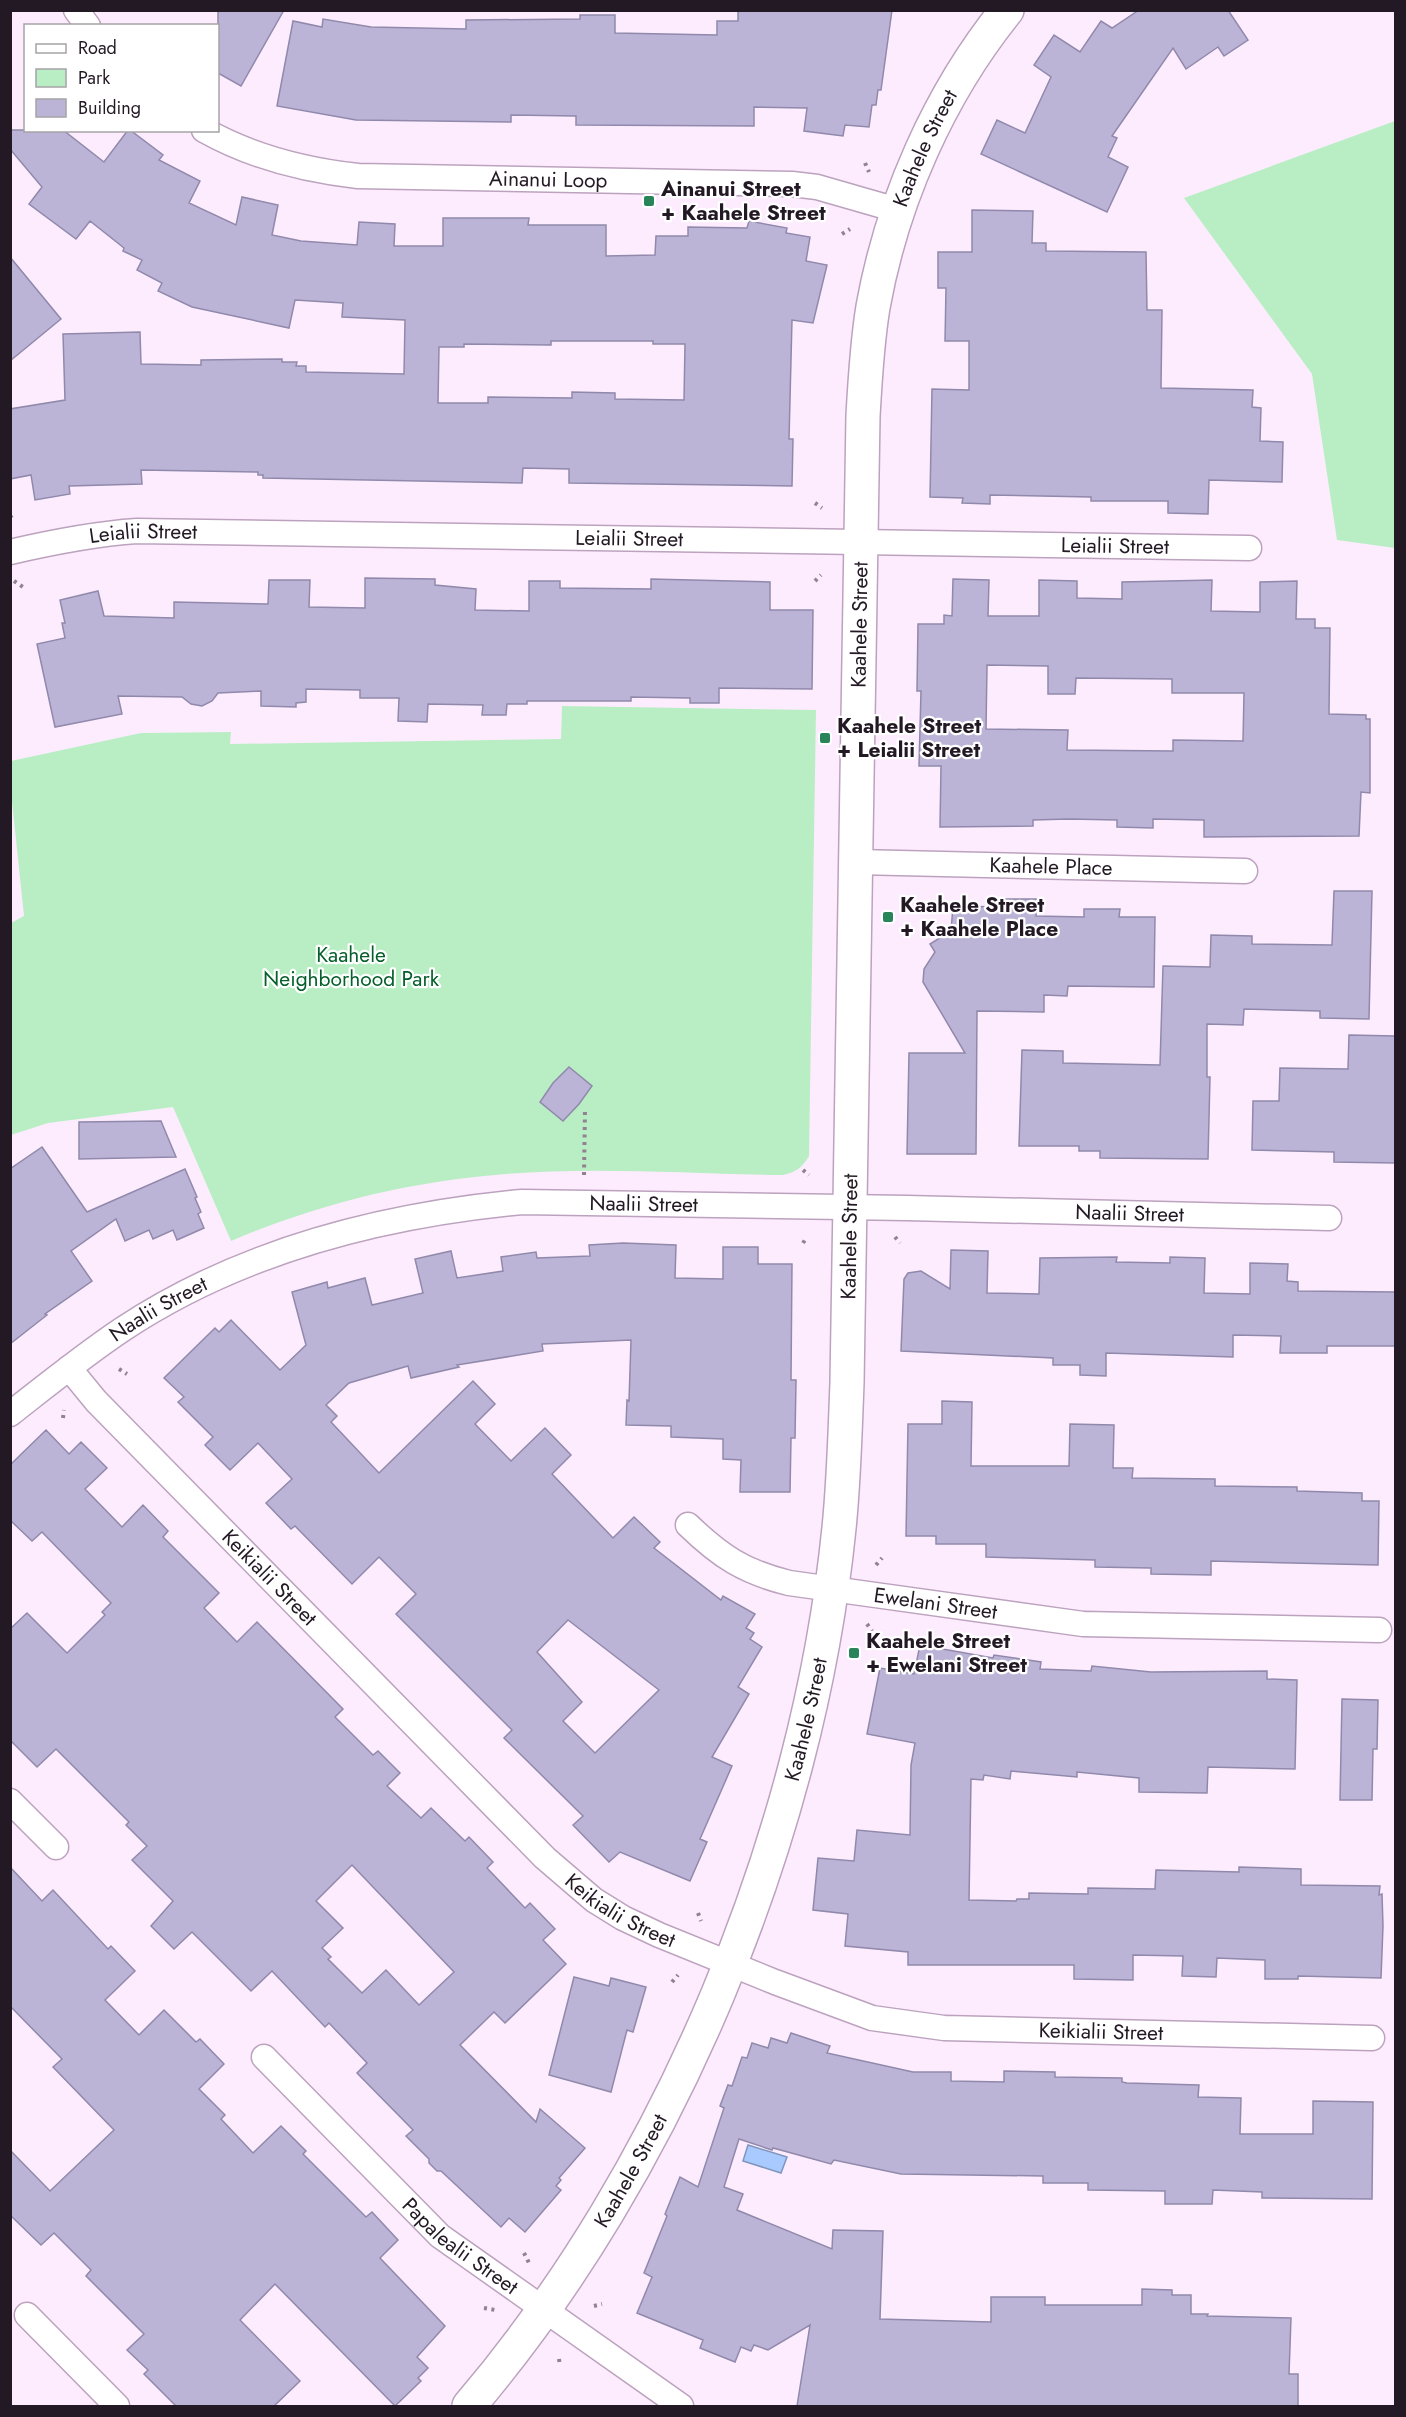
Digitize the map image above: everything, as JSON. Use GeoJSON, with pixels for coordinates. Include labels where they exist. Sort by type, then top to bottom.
{"type":"FeatureCollection","features":[{"type":"Feature","properties":{"kind":"street"},"geometry":{"type":"LineString","coordinates":[[76,10],[86,24]]}},
{"type":"Feature","properties":{"kind":"street","name":"Kaahele Street"},"geometry":{"type":"LineString","coordinates":[[469,2406],[543,2310],[598,2227],[636,2162],[703,2031],[754,1901],[778,1831],[815,1683],[839,1528],[844,1456],[863,416],[866,358],[875,298],[897,210],[924,147],[949,99],[977,52],[1008,10]]}},
{"type":"Feature","properties":{"kind":"street","name":"Ainanui Loop"},"geometry":{"type":"LineString","coordinates":[[208,132],[250,152],[322,172],[358,176],[792,184],[817,187],[897,210]]}},
{"type":"Feature","properties":{"kind":"street","name":"Leialii Street"},"geometry":{"type":"LineString","coordinates":[[10,552],[102,533],[137,531],[1249,548]]}},
{"type":"Feature","properties":{"kind":"street","name":"Kaahele Place"},"geometry":{"type":"LineString","coordinates":[[856,862],[1245,871]]}},
{"type":"Feature","properties":{"kind":"street","name":"Naalii Street"},"geometry":{"type":"LineString","coordinates":[[10,1414],[124,1329],[175,1299],[237,1269],[315,1242],[379,1224],[459,1208],[522,1202],[1329,1218]]}},
{"type":"Feature","properties":{"kind":"street","name":"Keikialii Street"},"geometry":{"type":"LineString","coordinates":[[69,1368],[105,1410],[545,1858],[594,1900],[623,1918],[730,1964],[863,2015],[920,2026],[1372,2038]]}},
{"type":"Feature","properties":{"kind":"street","name":"Ewelani Street"},"geometry":{"type":"LineString","coordinates":[[688,1525],[725,1557],[757,1574],[789,1583],[1083,1624],[1379,1630]]}},
{"type":"Feature","properties":{"kind":"street"},"geometry":{"type":"LineString","coordinates":[[10,1801],[56,1847]]}},
{"type":"Feature","properties":{"kind":"street","name":"Papalealii Street"},"geometry":{"type":"LineString","coordinates":[[264,2057],[440,2236],[681,2406]]}},
{"type":"Feature","properties":{"kind":"street"},"geometry":{"type":"LineString","coordinates":[[27,2315],[117,2406]]}},
{"type":"Feature","properties":{"kind":"path"},"geometry":{"type":"LineString","coordinates":[[865,163],[869,172]]}},
{"type":"Feature","properties":{"kind":"path"},"geometry":{"type":"LineString","coordinates":[[842,234],[850,229]]}},
{"type":"Feature","properties":{"kind":"path"},"geometry":{"type":"LineString","coordinates":[[815,503],[822,508]]}},
{"type":"Feature","properties":{"kind":"path"},"geometry":{"type":"LineString","coordinates":[[815,581],[820,575]]}},
{"type":"Feature","properties":{"kind":"path"},"geometry":{"type":"LineString","coordinates":[[14,581],[23,587]]}},
{"type":"Feature","properties":{"kind":"path"},"geometry":{"type":"LineString","coordinates":[[584,1174],[585,1109]]}},
{"type":"Feature","properties":{"kind":"path"},"geometry":{"type":"LineString","coordinates":[[803,1170],[809,1176]]}},
{"type":"Feature","properties":{"kind":"path"},"geometry":{"type":"LineString","coordinates":[[803,1243],[807,1237]]}},
{"type":"Feature","properties":{"kind":"path"},"geometry":{"type":"LineString","coordinates":[[895,1237],[900,1243]]}},
{"type":"Feature","properties":{"kind":"path"},"geometry":{"type":"LineString","coordinates":[[119,1370],[127,1374]]}},
{"type":"Feature","properties":{"kind":"path"},"geometry":{"type":"LineString","coordinates":[[63,1418],[64,1410]]}},
{"type":"Feature","properties":{"kind":"path"},"geometry":{"type":"LineString","coordinates":[[876,1565],[882,1558]]}},
{"type":"Feature","properties":{"kind":"path"},"geometry":{"type":"LineString","coordinates":[[867,1624],[872,1631]]}},
{"type":"Feature","properties":{"kind":"path"},"geometry":{"type":"LineString","coordinates":[[698,1913],[702,1921]]}},
{"type":"Feature","properties":{"kind":"path"},"geometry":{"type":"LineString","coordinates":[[672,1982],[678,1975]]}},
{"type":"Feature","properties":{"kind":"path"},"geometry":{"type":"LineString","coordinates":[[524,2253],[529,2263]]}},
{"type":"Feature","properties":{"kind":"path"},"geometry":{"type":"LineString","coordinates":[[594,2306],[603,2304]]}},
{"type":"Feature","properties":{"kind":"path"},"geometry":{"type":"LineString","coordinates":[[484,2308],[495,2310]]}},
{"type":"Feature","properties":{"kind":"path"},"geometry":{"type":"LineString","coordinates":[[559,2359],[560,2366]]}},
{"type":"Feature","properties":{"kind":"green space"},"geometry":{"type":"Polygon","coordinates":[[[1396,121],[1395,548],[1337,540],[1312,374],[1184,198],[1396,121]]]}},
{"type":"Feature","properties":{"kind":"green space","name":"Kaahele Neighborhood Park"},"geometry":{"type":"Polygon","coordinates":[[[562,706],[816,710],[809,1156],[798,1169],[783,1175],[567,1171],[461,1179],[393,1190],[328,1206],[231,1241],[173,1107],[48,1123],[11,1135],[11,923],[24,916],[11,792],[11,761],[141,733],[231,732],[230,744],[561,739],[562,706]]]}},
{"type":"Feature","properties":{"kind":"water"},"geometry":{"type":"Polygon","coordinates":[[[748,2145],[787,2157],[781,2173],[743,2161],[748,2145]]]}},
{"type":"Feature","properties":{"kind":"building"},"geometry":{"type":"Polygon","coordinates":[[[218,10],[284,10],[241,86],[219,74],[218,10]]]}},
{"type":"Feature","properties":{"kind":"building"},"geometry":{"type":"Polygon","coordinates":[[[738,10],[892,10],[881,90],[878,90],[876,105],[872,105],[869,127],[845,125],[843,136],[804,131],[807,108],[754,107],[754,126],[576,125],[576,116],[511,115],[511,122],[356,120],[277,106],[293,21],[322,27],[323,19],[371,27],[466,29],[466,20],[580,19],[580,15],[615,15],[615,33],[717,35],[717,21],[738,21],[738,10]]]}},
{"type":"Feature","properties":{"kind":"building"},"geometry":{"type":"Polygon","coordinates":[[[1139,10],[1228,10],[1248,40],[1224,56],[1218,47],[1186,69],[1173,48],[1112,136],[1117,138],[1108,157],[1128,167],[1107,212],[981,154],[997,120],[1025,133],[1051,77],[1034,65],[1054,35],[1080,52],[1101,21],[1112,28],[1139,10]]]}},
{"type":"Feature","properties":{"kind":"building"},"geometry":{"type":"Polygon","coordinates":[[[10,130],[66,132],[104,162],[126,132],[133,132],[163,155],[159,160],[200,181],[189,203],[236,225],[242,197],[278,205],[272,235],[301,241],[357,245],[359,222],[395,224],[394,246],[443,246],[443,218],[529,218],[528,225],[606,225],[606,256],[655,255],[656,236],[688,236],[688,227],[747,228],[749,221],[787,228],[786,233],[810,237],[806,261],[827,265],[813,323],[792,320],[789,439],[793,439],[792,486],[569,483],[569,469],[523,468],[522,483],[263,478],[263,475],[258,475],[258,472],[141,470],[142,484],[69,486],[70,494],[35,500],[31,475],[10,479],[10,409],[65,400],[63,334],[140,332],[141,364],[201,365],[201,360],[282,359],[282,362],[297,362],[296,366],[306,366],[306,372],[404,374],[405,320],[342,317],[343,303],[295,300],[289,328],[192,307],[158,291],[162,283],[137,270],[142,260],[123,251],[124,248],[90,221],[76,239],[29,204],[42,187],[10,149],[10,130]],[[551,341],[551,345],[464,344],[464,347],[439,347],[438,403],[488,403],[488,397],[572,398],[572,392],[615,393],[615,399],[684,400],[685,344],[653,344],[653,341],[551,341]]]}},
{"type":"Feature","properties":{"kind":"building"},"geometry":{"type":"Polygon","coordinates":[[[972,210],[1033,211],[1032,243],[1046,243],[1046,251],[1146,252],[1147,310],[1162,310],[1161,388],[1253,390],[1252,407],[1261,408],[1260,441],[1283,442],[1282,482],[1209,480],[1208,514],[1168,513],[1168,501],[1091,501],[1091,497],[990,495],[990,504],[962,503],[963,498],[930,497],[932,389],[969,390],[969,341],[945,341],[946,288],[938,288],[938,252],[972,252],[972,210]]]}},
{"type":"Feature","properties":{"kind":"building"},"geometry":{"type":"Polygon","coordinates":[[[10,257],[61,319],[10,361],[10,257]]]}},
{"type":"Feature","properties":{"kind":"building"},"geometry":{"type":"Polygon","coordinates":[[[365,578],[435,579],[435,585],[476,589],[475,610],[529,611],[529,581],[560,581],[560,588],[651,589],[651,579],[770,582],[770,610],[813,610],[812,689],[719,688],[719,703],[690,703],[690,698],[631,697],[631,701],[527,701],[527,704],[507,704],[506,715],[482,715],[483,705],[428,704],[427,722],[398,721],[399,698],[360,698],[360,690],[306,689],[306,702],[296,703],[296,707],[261,706],[261,691],[218,693],[212,701],[202,706],[191,704],[182,697],[118,696],[122,714],[55,727],[37,644],[65,638],[62,623],[65,623],[60,600],[98,591],[104,616],[174,618],[174,602],[268,604],[269,580],[310,580],[309,607],[365,608],[365,578]]]}},
{"type":"Feature","properties":{"kind":"building"},"geometry":{"type":"Polygon","coordinates":[[[953,579],[989,580],[988,616],[1039,616],[1039,580],[1077,581],[1077,598],[1122,599],[1122,582],[1212,580],[1211,611],[1260,612],[1260,582],[1297,581],[1296,619],[1315,619],[1315,628],[1330,628],[1329,714],[1366,715],[1366,719],[1370,719],[1370,793],[1361,792],[1359,836],[1204,837],[1204,820],[1153,819],[1153,828],[1117,827],[1117,820],[1069,819],[1033,820],[1033,826],[940,827],[941,766],[919,766],[921,691],[917,691],[918,624],[944,624],[944,615],[952,616],[953,579]],[[987,665],[986,729],[1068,730],[1067,750],[1173,751],[1173,740],[1243,741],[1244,693],[1172,693],[1172,679],[1076,678],[1075,694],[1048,694],[1048,666],[987,665]]]}},
{"type":"Feature","properties":{"kind":"building"},"geometry":{"type":"Polygon","coordinates":[[[1334,891],[1372,891],[1369,1019],[1320,1018],[1320,1011],[1244,1009],[1243,1025],[1207,1024],[1207,1077],[1210,1077],[1208,1159],[1100,1158],[1100,1151],[1079,1151],[1079,1146],[1019,1146],[1022,1050],[1063,1051],[1063,1063],[1160,1065],[1163,966],[1210,967],[1211,935],[1252,936],[1252,944],[1332,945],[1334,891]]]}},
{"type":"Feature","properties":{"kind":"building"},"geometry":{"type":"Polygon","coordinates":[[[1000,899],[1036,899],[1036,916],[1084,917],[1084,909],[1120,909],[1119,917],[1155,917],[1154,987],[1068,986],[1067,996],[1044,995],[1044,1012],[977,1011],[976,1154],[907,1154],[909,1053],[965,1053],[923,982],[924,969],[935,952],[930,944],[951,931],[953,906],[1000,907],[1000,899]]]}},
{"type":"Feature","properties":{"kind":"building"},"geometry":{"type":"Polygon","coordinates":[[[1349,1035],[1395,1036],[1395,1163],[1334,1162],[1334,1152],[1252,1150],[1253,1101],[1279,1101],[1280,1068],[1348,1069],[1349,1035]]]}},
{"type":"Feature","properties":{"kind":"building"},"geometry":{"type":"Polygon","coordinates":[[[569,1067],[592,1086],[563,1121],[540,1102],[553,1083],[569,1067]]]}},
{"type":"Feature","properties":{"kind":"building"},"geometry":{"type":"Polygon","coordinates":[[[161,1121],[176,1157],[79,1159],[79,1122],[161,1121]]]}},
{"type":"Feature","properties":{"kind":"building"},"geometry":{"type":"Polygon","coordinates":[[[42,1147],[87,1212],[185,1169],[197,1197],[195,1198],[201,1212],[198,1214],[204,1228],[177,1240],[173,1230],[153,1239],[149,1230],[125,1241],[116,1219],[71,1251],[92,1281],[45,1314],[47,1315],[10,1344],[10,1169],[42,1147]]]}},
{"type":"Feature","properties":{"kind":"building"},"geometry":{"type":"Polygon","coordinates":[[[623,1243],[676,1245],[675,1278],[723,1279],[723,1247],[758,1247],[758,1264],[792,1264],[791,1380],[796,1380],[795,1438],[791,1438],[790,1492],[740,1492],[741,1460],[723,1459],[723,1439],[671,1437],[671,1426],[626,1425],[631,1340],[542,1344],[543,1351],[457,1365],[459,1367],[411,1378],[408,1366],[349,1383],[326,1405],[337,1416],[331,1422],[379,1473],[473,1381],[495,1404],[475,1424],[511,1461],[545,1428],[571,1455],[552,1474],[613,1538],[634,1517],[660,1542],[654,1548],[721,1600],[723,1596],[755,1614],[746,1628],[754,1633],[750,1639],[762,1647],[738,1687],[749,1694],[712,1757],[732,1766],[700,1839],[707,1842],[690,1881],[620,1852],[609,1862],[573,1825],[583,1816],[504,1738],[512,1730],[396,1614],[416,1594],[379,1557],[352,1584],[295,1526],[291,1529],[266,1503],[292,1479],[258,1443],[230,1470],[205,1445],[213,1437],[178,1402],[184,1397],[164,1378],[215,1328],[219,1332],[231,1320],[280,1370],[306,1345],[292,1292],[327,1282],[328,1288],[365,1278],[372,1305],[423,1293],[415,1259],[451,1251],[457,1278],[503,1271],[501,1257],[536,1252],[537,1258],[590,1256],[589,1245],[623,1243]],[[568,1620],[537,1652],[582,1702],[563,1721],[595,1753],[659,1690],[568,1620]]]}},
{"type":"Feature","properties":{"kind":"building"},"geometry":{"type":"Polygon","coordinates":[[[951,1250],[988,1251],[987,1293],[1039,1294],[1040,1258],[1117,1257],[1116,1262],[1170,1263],[1170,1257],[1205,1258],[1204,1293],[1250,1294],[1250,1263],[1288,1264],[1287,1281],[1298,1282],[1298,1291],[1395,1292],[1395,1346],[1327,1346],[1327,1353],[1280,1353],[1281,1336],[1233,1335],[1233,1357],[1106,1353],[1106,1376],[1080,1375],[1080,1365],[1053,1365],[1053,1358],[901,1351],[904,1279],[908,1273],[921,1271],[950,1289],[951,1250]]]}},
{"type":"Feature","properties":{"kind":"building"},"geometry":{"type":"Polygon","coordinates":[[[942,1401],[972,1402],[971,1466],[1069,1466],[1070,1424],[1114,1425],[1113,1468],[1133,1468],[1132,1478],[1215,1479],[1215,1486],[1297,1487],[1297,1491],[1362,1493],[1362,1501],[1379,1501],[1378,1565],[1211,1561],[1211,1575],[1151,1574],[1151,1568],[1095,1567],[1095,1560],[986,1557],[986,1544],[936,1544],[936,1536],[906,1536],[908,1424],[942,1424],[942,1401]]]}},
{"type":"Feature","properties":{"kind":"building"},"geometry":{"type":"Polygon","coordinates":[[[46,1430],[69,1454],[81,1442],[107,1468],[85,1489],[122,1527],[143,1505],[168,1531],[163,1537],[219,1593],[204,1608],[237,1642],[257,1622],[343,1709],[335,1717],[373,1755],[378,1751],[400,1773],[387,1786],[421,1818],[431,1808],[465,1841],[469,1837],[493,1862],[487,1868],[525,1908],[530,1903],[555,1929],[543,1940],[566,1964],[505,2023],[494,2012],[460,2045],[536,2122],[540,2109],[585,2148],[559,2178],[561,2180],[556,2186],[561,2190],[525,2232],[509,2218],[501,2227],[441,2171],[437,2171],[429,2163],[429,2159],[406,2136],[413,2130],[357,2073],[367,2063],[329,2023],[325,2027],[272,1971],[251,1991],[192,1932],[174,1949],[151,1926],[173,1901],[132,1860],[147,1846],[126,1825],[129,1822],[56,1749],[37,1767],[10,1740],[10,1629],[27,1613],[67,1653],[105,1615],[102,1612],[111,1603],[42,1532],[32,1541],[10,1520],[10,1465],[46,1430]],[[352,1865],[316,1901],[343,1928],[322,1948],[331,1957],[328,1959],[362,1993],[386,1970],[419,2005],[454,1972],[352,1865]]]}},
{"type":"Feature","properties":{"kind":"building"},"geometry":{"type":"Polygon","coordinates":[[[920,1645],[993,1658],[994,1655],[1041,1662],[1040,1669],[1091,1671],[1092,1666],[1151,1672],[1267,1671],[1267,1679],[1297,1680],[1295,1769],[1208,1767],[1207,1793],[1139,1792],[1139,1778],[1077,1772],[1077,1777],[1011,1771],[1010,1779],[984,1775],[983,1780],[971,1779],[969,1900],[1016,1901],[1017,1899],[1029,1899],[1029,1893],[1088,1894],[1088,1888],[1155,1889],[1156,1870],[1239,1872],[1239,1867],[1301,1869],[1301,1885],[1380,1886],[1383,1926],[1381,1978],[1298,1976],[1298,1979],[1265,1979],[1265,1960],[1217,1958],[1216,1977],[1182,1976],[1183,1956],[1133,1955],[1133,1980],[1074,1979],[1074,1965],[908,1965],[908,1952],[845,1946],[848,1914],[813,1910],[818,1858],[854,1861],[857,1830],[910,1835],[911,1765],[915,1743],[867,1734],[880,1668],[914,1674],[920,1645]]]}},
{"type":"Feature","properties":{"kind":"building"},"geometry":{"type":"Polygon","coordinates":[[[1342,1699],[1378,1700],[1377,1749],[1373,1749],[1372,1800],[1340,1800],[1342,1699]]]}},
{"type":"Feature","properties":{"kind":"building"},"geometry":{"type":"Polygon","coordinates":[[[10,1867],[42,1901],[53,1890],[108,1949],[111,1946],[135,1971],[105,2000],[139,2035],[164,2010],[196,2042],[200,2039],[224,2064],[199,2089],[225,2115],[221,2119],[253,2153],[281,2126],[306,2151],[303,2154],[366,2217],[372,2212],[398,2240],[380,2258],[445,2326],[417,2357],[428,2368],[418,2378],[421,2381],[395,2406],[275,2284],[240,2320],[300,2381],[274,2406],[176,2406],[144,2374],[148,2370],[127,2350],[144,2334],[86,2276],[91,2270],[54,2233],[41,2245],[10,2215],[10,2150],[50,2191],[114,2130],[53,2067],[62,2059],[10,2006],[10,1867]]]}},
{"type":"Feature","properties":{"kind":"building"},"geometry":{"type":"Polygon","coordinates":[[[574,1977],[609,1986],[611,1978],[646,1987],[633,2032],[627,2030],[611,2092],[549,2075],[574,1977]]]}},
{"type":"Feature","properties":{"kind":"building"},"geometry":{"type":"Polygon","coordinates":[[[791,2033],[830,2046],[827,2053],[913,2072],[951,2072],[951,2081],[1004,2082],[1004,2071],[1055,2072],[1055,2077],[1122,2078],[1122,2082],[1127,2083],[1199,2085],[1198,2097],[1241,2098],[1240,2134],[1313,2134],[1313,2101],[1373,2102],[1372,2199],[1262,2198],[1262,2192],[1213,2190],[1212,2204],[1165,2204],[1165,2191],[1088,2190],[1088,2183],[1043,2183],[1043,2176],[901,2174],[834,2160],[831,2164],[773,2148],[772,2150],[739,2139],[724,2187],[743,2194],[737,2210],[832,2249],[833,2230],[883,2231],[880,2319],[991,2322],[991,2297],[1045,2297],[1045,2305],[1142,2305],[1142,2289],[1172,2290],[1172,2295],[1191,2295],[1191,2314],[1291,2318],[1289,2374],[1298,2374],[1298,2406],[797,2406],[810,2325],[768,2350],[754,2345],[751,2351],[741,2347],[735,2362],[700,2348],[703,2340],[637,2313],[652,2277],[644,2273],[680,2177],[698,2187],[724,2108],[720,2106],[728,2085],[732,2086],[742,2057],[747,2058],[752,2043],[768,2048],[771,2038],[787,2043],[791,2033]]]}},
{"type":"Feature","properties":{"kind":"place","name":"Ainanui Street + Kaahele Street"},"geometry":{"type":"Point","coordinates":[649,201]}},
{"type":"Feature","properties":{"kind":"place","name":"Kaahele Street + Leialii Street"},"geometry":{"type":"Point","coordinates":[825,738]}},
{"type":"Feature","properties":{"kind":"place","name":"Kaahele Street + Kaahele Place"},"geometry":{"type":"Point","coordinates":[888,917]}},
{"type":"Feature","properties":{"kind":"place","name":"Kaahele Street + Ewelani Street"},"geometry":{"type":"Point","coordinates":[854,1653]}}]}
